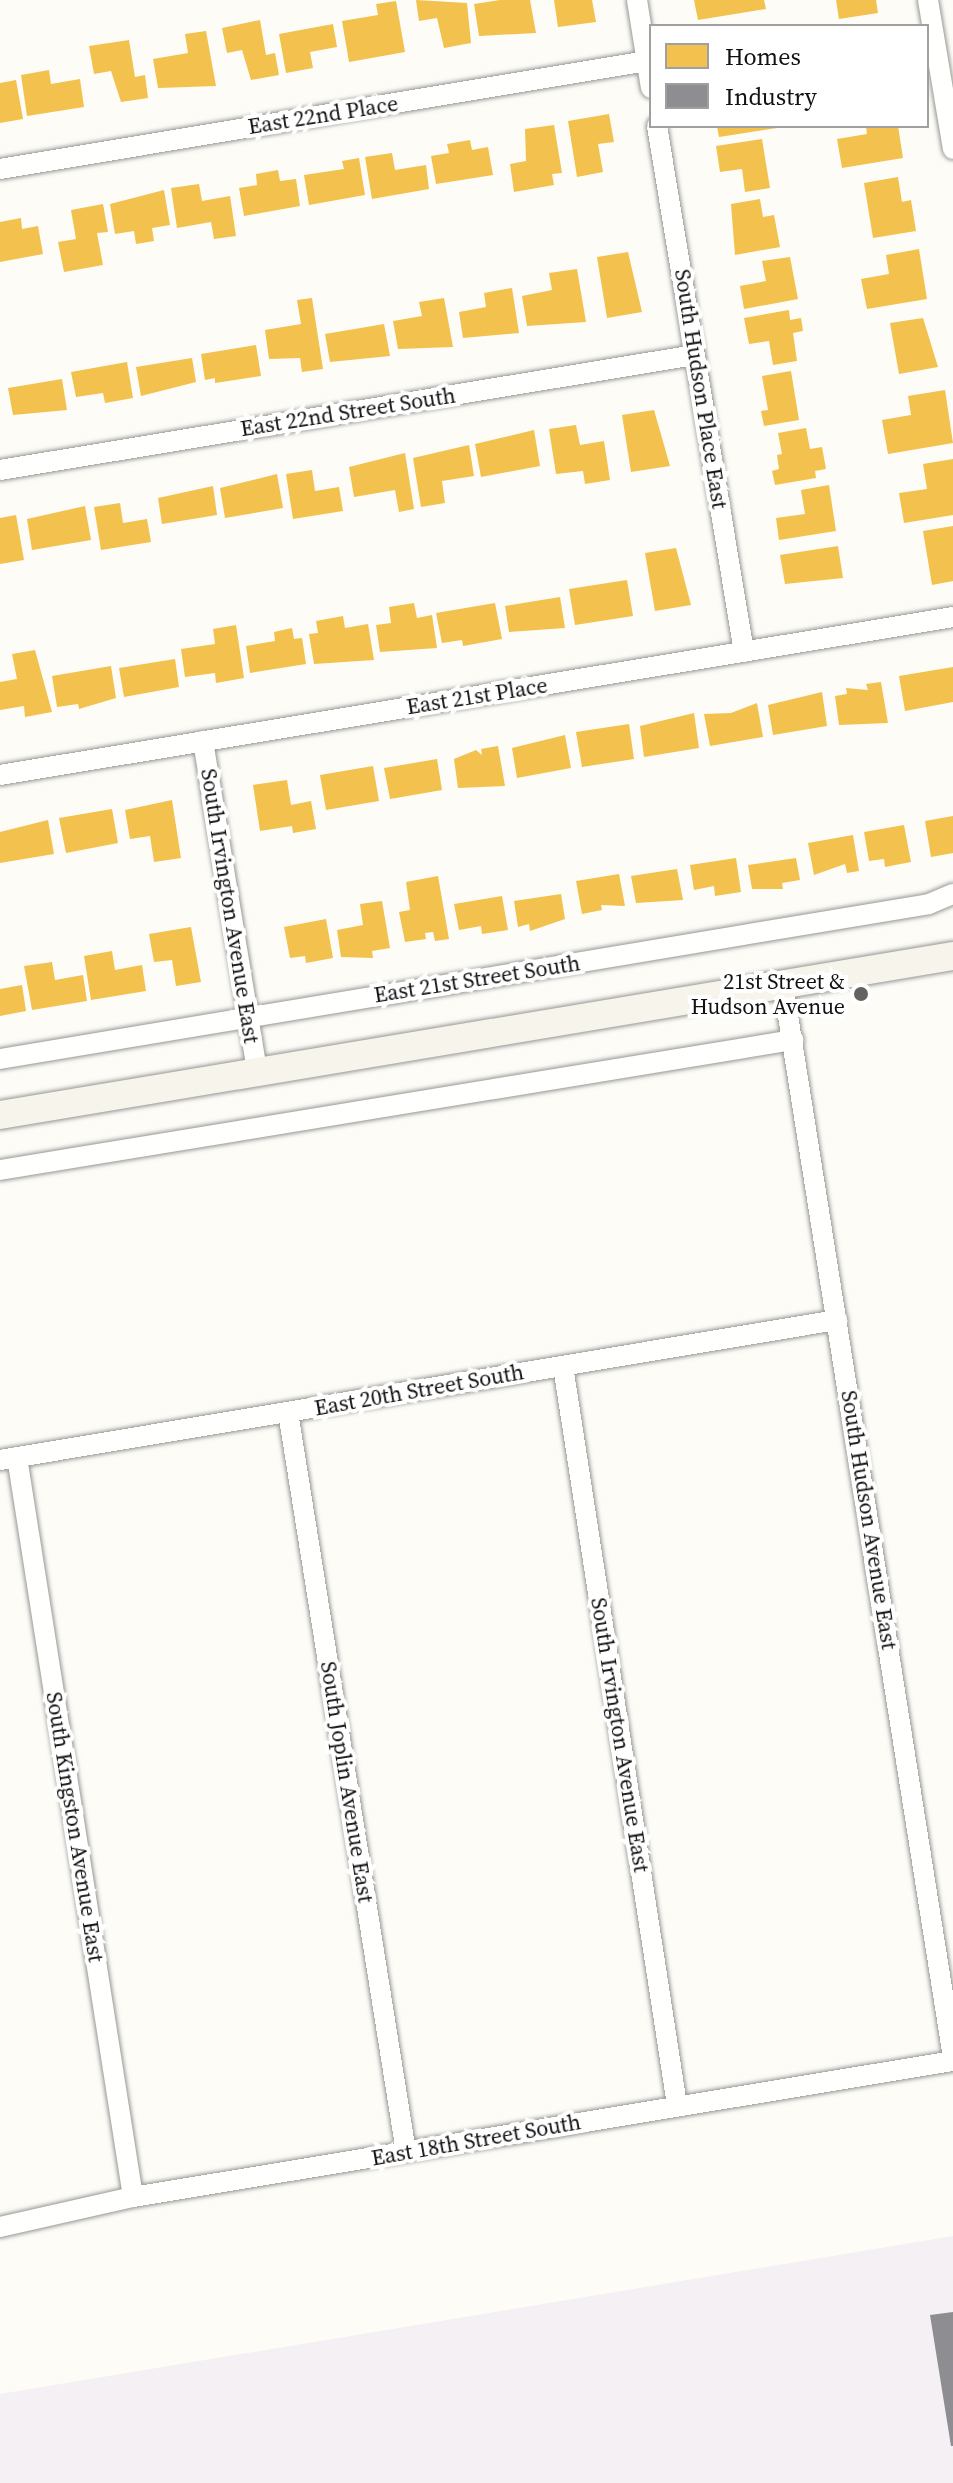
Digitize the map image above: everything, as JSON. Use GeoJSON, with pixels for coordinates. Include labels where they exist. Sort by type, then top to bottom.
{"type":"FeatureCollection","features":[{"type":"Feature","properties":{"kind":"main road"},"geometry":{"type":"LineString","coordinates":[[0,1115],[953,956]]}},
{"type":"Feature","properties":{"kind":"street"},"geometry":{"type":"LineString","coordinates":[[637,0],[649,74]]}},
{"type":"Feature","properties":{"kind":"street"},"geometry":{"type":"LineString","coordinates":[[928,0],[953,149]]}},
{"type":"Feature","properties":{"kind":"street","name":"East 22nd Place"},"geometry":{"type":"LineString","coordinates":[[0,169],[647,61]]}},
{"type":"Feature","properties":{"kind":"street","name":"South Hudson Place East"},"geometry":{"type":"LineString","coordinates":[[657,128],[744,652]]}},
{"type":"Feature","properties":{"kind":"street","name":"East 22nd Street South"},"geometry":{"type":"LineString","coordinates":[[0,470],[695,355]]}},
{"type":"Feature","properties":{"kind":"street","name":"East 21st Place"},"geometry":{"type":"LineString","coordinates":[[0,775],[953,617]]}},
{"type":"Feature","properties":{"kind":"street","name":"South Irvington Avenue East"},"geometry":{"type":"LineString","coordinates":[[203,741],[257,1071]]}},
{"type":"Feature","properties":{"kind":"street","name":"East 21st Street South"},"geometry":{"type":"LineString","coordinates":[[0,1059],[929,904],[953,894]]}},
{"type":"Feature","properties":{"kind":"street","name":"South Hudson Avenue East"},"geometry":{"type":"LineString","coordinates":[[783,984],[953,2059]]}},
{"type":"Feature","properties":{"kind":"street"},"geometry":{"type":"LineString","coordinates":[[0,1170],[793,1040]]}},
{"type":"Feature","properties":{"kind":"street","name":"East 20th Street South"},"geometry":{"type":"LineString","coordinates":[[8,1459],[837,1320]]}},
{"type":"Feature","properties":{"kind":"street","name":"South Irvington Avenue East"},"geometry":{"type":"LineString","coordinates":[[563,1366],[677,2105]]}},
{"type":"Feature","properties":{"kind":"street","name":"South Joplin Avenue East"},"geometry":{"type":"LineString","coordinates":[[288,1412],[406,2152]]}},
{"type":"Feature","properties":{"kind":"street","name":"South Kingston Avenue East"},"geometry":{"type":"LineString","coordinates":[[8,1459],[133,2197]]}},
{"type":"Feature","properties":{"kind":"street","name":"East 18th Street South"},"geometry":{"type":"LineString","coordinates":[[0,2227],[133,2197],[953,2059]]}},
{"type":"Feature","properties":{"kind":"shaded area"},"geometry":{"type":"Polygon","coordinates":[[[953,2236],[953,2483],[0,2483],[0,2394],[953,2236]]]}},
{"type":"Feature","properties":{"kind":"building: Homes"},"geometry":{"type":"Polygon","coordinates":[[[416,0],[467,3],[471,43],[444,48],[437,18],[419,21],[416,0]]]}},
{"type":"Feature","properties":{"kind":"building: Homes"},"geometry":{"type":"Polygon","coordinates":[[[530,0],[536,33],[479,36],[474,4],[530,0]]]}},
{"type":"Feature","properties":{"kind":"building: Homes"},"geometry":{"type":"Polygon","coordinates":[[[554,0],[592,0],[596,22],[558,27],[554,0]]]}},
{"type":"Feature","properties":{"kind":"building: Homes"},"geometry":{"type":"Polygon","coordinates":[[[694,0],[764,0],[766,9],[698,20],[694,0]]]}},
{"type":"Feature","properties":{"kind":"building: Homes"},"geometry":{"type":"Polygon","coordinates":[[[836,0],[876,0],[878,13],[839,19],[836,0]]]}},
{"type":"Feature","properties":{"kind":"building: Homes"},"geometry":{"type":"Polygon","coordinates":[[[396,1],[405,52],[349,62],[342,21],[378,15],[376,4],[396,1]]]}},
{"type":"Feature","properties":{"kind":"building: Homes"},"geometry":{"type":"Polygon","coordinates":[[[260,20],[266,55],[275,53],[279,75],[251,80],[242,50],[227,53],[222,28],[260,20]]]}},
{"type":"Feature","properties":{"kind":"building: Homes"},"geometry":{"type":"Polygon","coordinates":[[[333,24],[337,47],[310,52],[313,68],[286,73],[279,34],[333,24]]]}},
{"type":"Feature","properties":{"kind":"building: Homes"},"geometry":{"type":"Polygon","coordinates":[[[206,31],[216,86],[158,88],[153,59],[188,53],[185,34],[206,31]]]}},
{"type":"Feature","properties":{"kind":"building: Homes"},"geometry":{"type":"Polygon","coordinates":[[[129,40],[135,77],[145,75],[148,98],[121,102],[111,71],[94,74],[89,46],[129,40]]]}},
{"type":"Feature","properties":{"kind":"building: Homes"},"geometry":{"type":"Polygon","coordinates":[[[49,70],[51,84],[80,79],[84,107],[27,116],[21,75],[49,70]]]}},
{"type":"Feature","properties":{"kind":"building: Homes"},"geometry":{"type":"Polygon","coordinates":[[[16,80],[23,119],[0,123],[0,83],[16,80]]]}},
{"type":"Feature","properties":{"kind":"building: Homes"},"geometry":{"type":"Polygon","coordinates":[[[609,114],[614,142],[598,144],[603,172],[577,177],[568,121],[609,114]]]}},
{"type":"Feature","properties":{"kind":"building: Homes"},"geometry":{"type":"Polygon","coordinates":[[[554,125],[562,173],[552,174],[554,185],[514,192],[510,164],[526,161],[525,129],[554,125]]]}},
{"type":"Feature","properties":{"kind":"building: Homes"},"geometry":{"type":"Polygon","coordinates":[[[717,128],[777,128],[719,137],[717,128]]]}},
{"type":"Feature","properties":{"kind":"building: Homes"},"geometry":{"type":"Polygon","coordinates":[[[866,128],[898,128],[903,158],[842,168],[837,139],[867,134],[866,128]]]}},
{"type":"Feature","properties":{"kind":"building: Homes"},"geometry":{"type":"Polygon","coordinates":[[[762,139],[770,188],[745,192],[742,169],[720,172],[716,146],[762,139]]]}},
{"type":"Feature","properties":{"kind":"building: Homes"},"geometry":{"type":"Polygon","coordinates":[[[470,140],[472,150],[488,147],[493,175],[436,184],[431,156],[449,153],[447,144],[470,140]]]}},
{"type":"Feature","properties":{"kind":"building: Homes"},"geometry":{"type":"Polygon","coordinates":[[[392,153],[395,170],[426,165],[429,189],[372,199],[365,157],[392,153]]]}},
{"type":"Feature","properties":{"kind":"building: Homes"},"geometry":{"type":"Polygon","coordinates":[[[359,158],[365,195],[309,205],[304,175],[344,169],[342,161],[359,158]]]}},
{"type":"Feature","properties":{"kind":"building: Homes"},"geometry":{"type":"Polygon","coordinates":[[[278,170],[280,181],[296,179],[300,206],[244,216],[239,188],[257,185],[256,174],[278,170]]]}},
{"type":"Feature","properties":{"kind":"building: Homes"},"geometry":{"type":"Polygon","coordinates":[[[898,177],[902,202],[911,200],[916,231],[873,238],[864,183],[898,177]]]}},
{"type":"Feature","properties":{"kind":"building: Homes"},"geometry":{"type":"Polygon","coordinates":[[[199,184],[202,201],[230,196],[236,236],[214,239],[211,222],[177,228],[171,188],[199,184]]]}},
{"type":"Feature","properties":{"kind":"building: Homes"},"geometry":{"type":"Polygon","coordinates":[[[164,190],[170,225],[152,228],[154,241],[136,244],[134,231],[115,234],[110,204],[164,190]]]}},
{"type":"Feature","properties":{"kind":"building: Homes"},"geometry":{"type":"Polygon","coordinates":[[[760,199],[763,217],[774,215],[780,247],[735,255],[731,204],[760,199]]]}},
{"type":"Feature","properties":{"kind":"building: Homes"},"geometry":{"type":"Polygon","coordinates":[[[103,204],[108,232],[97,233],[103,265],[64,272],[58,242],[76,239],[71,210],[103,204]]]}},
{"type":"Feature","properties":{"kind":"building: Homes"},"geometry":{"type":"Polygon","coordinates":[[[21,218],[22,229],[38,226],[43,254],[0,262],[0,222],[21,218]]]}},
{"type":"Feature","properties":{"kind":"building: Homes"},"geometry":{"type":"Polygon","coordinates":[[[919,249],[927,299],[867,309],[861,279],[889,274],[886,255],[919,249]]]}},
{"type":"Feature","properties":{"kind":"building: Homes"},"geometry":{"type":"Polygon","coordinates":[[[628,252],[642,312],[607,318],[597,257],[628,252]]]}},
{"type":"Feature","properties":{"kind":"building: Homes"},"geometry":{"type":"Polygon","coordinates":[[[790,257],[798,299],[744,309],[740,286],[766,281],[762,261],[790,257]]]}},
{"type":"Feature","properties":{"kind":"building: Homes"},"geometry":{"type":"Polygon","coordinates":[[[577,269],[586,322],[527,326],[522,296],[552,290],[549,273],[577,269]]]}},
{"type":"Feature","properties":{"kind":"building: Homes"},"geometry":{"type":"Polygon","coordinates":[[[512,288],[519,333],[463,338],[459,312],[486,307],[484,293],[512,288]]]}},
{"type":"Feature","properties":{"kind":"building: Homes"},"geometry":{"type":"Polygon","coordinates":[[[312,298],[323,369],[302,372],[300,358],[269,359],[265,330],[301,324],[297,300],[312,298]]]}},
{"type":"Feature","properties":{"kind":"building: Homes"},"geometry":{"type":"Polygon","coordinates":[[[444,298],[453,347],[398,349],[393,321],[422,316],[419,302],[444,298]]]}},
{"type":"Feature","properties":{"kind":"building: Homes"},"geometry":{"type":"Polygon","coordinates":[[[789,310],[790,320],[801,318],[803,331],[793,333],[797,361],[773,365],[769,341],[749,344],[744,318],[789,310]]]}},
{"type":"Feature","properties":{"kind":"building: Homes"},"geometry":{"type":"Polygon","coordinates":[[[923,318],[938,367],[899,374],[890,323],[923,318]]]}},
{"type":"Feature","properties":{"kind":"building: Homes"},"geometry":{"type":"Polygon","coordinates":[[[384,324],[390,356],[330,362],[325,334],[384,324]]]}},
{"type":"Feature","properties":{"kind":"building: Homes"},"geometry":{"type":"Polygon","coordinates":[[[256,345],[261,376],[215,383],[215,378],[205,380],[201,354],[256,345]]]}},
{"type":"Feature","properties":{"kind":"building: Homes"},"geometry":{"type":"Polygon","coordinates":[[[192,358],[196,382],[141,396],[136,367],[192,358]]]}},
{"type":"Feature","properties":{"kind":"building: Homes"},"geometry":{"type":"Polygon","coordinates":[[[127,362],[133,398],[105,403],[103,393],[76,397],[71,372],[127,362]]]}},
{"type":"Feature","properties":{"kind":"building: Homes"},"geometry":{"type":"Polygon","coordinates":[[[791,371],[799,420],[764,426],[761,411],[768,410],[762,376],[791,371]]]}},
{"type":"Feature","properties":{"kind":"building: Homes"},"geometry":{"type":"Polygon","coordinates":[[[62,379],[67,410],[13,415],[8,388],[62,379]]]}},
{"type":"Feature","properties":{"kind":"building: Homes"},"geometry":{"type":"Polygon","coordinates":[[[945,390],[953,443],[888,454],[882,420],[911,415],[908,396],[945,390]]]}},
{"type":"Feature","properties":{"kind":"building: Homes"},"geometry":{"type":"Polygon","coordinates":[[[654,410],[670,466],[631,472],[622,415],[654,410]]]}},
{"type":"Feature","properties":{"kind":"building: Homes"},"geometry":{"type":"Polygon","coordinates":[[[576,425],[580,445],[604,441],[610,480],[585,484],[583,471],[556,474],[549,429],[576,425]]]}},
{"type":"Feature","properties":{"kind":"building: Homes"},"geometry":{"type":"Polygon","coordinates":[[[806,428],[810,449],[822,447],[826,469],[815,471],[816,478],[775,485],[772,471],[779,469],[777,455],[782,454],[778,433],[806,428]]]}},
{"type":"Feature","properties":{"kind":"building: Homes"},"geometry":{"type":"Polygon","coordinates":[[[534,430],[540,466],[481,477],[475,444],[534,430]]]}},
{"type":"Feature","properties":{"kind":"building: Homes"},"geometry":{"type":"Polygon","coordinates":[[[469,445],[474,476],[442,481],[445,503],[421,507],[413,458],[469,445]]]}},
{"type":"Feature","properties":{"kind":"building: Homes"},"geometry":{"type":"Polygon","coordinates":[[[405,453],[414,509],[399,512],[395,490],[354,497],[349,467],[405,453]]]}},
{"type":"Feature","properties":{"kind":"building: Homes"},"geometry":{"type":"Polygon","coordinates":[[[953,459],[953,515],[904,523],[899,493],[927,489],[923,464],[953,459]]]}},
{"type":"Feature","properties":{"kind":"building: Homes"},"geometry":{"type":"Polygon","coordinates":[[[312,470],[315,491],[339,487],[343,511],[293,519],[286,474],[312,470]]]}},
{"type":"Feature","properties":{"kind":"building: Homes"},"geometry":{"type":"Polygon","coordinates":[[[277,474],[283,508],[225,518],[220,488],[277,474]]]}},
{"type":"Feature","properties":{"kind":"building: Homes"},"geometry":{"type":"Polygon","coordinates":[[[829,485],[836,531],[779,540],[776,518],[805,514],[801,490],[829,485]]]}},
{"type":"Feature","properties":{"kind":"building: Homes"},"geometry":{"type":"Polygon","coordinates":[[[213,486],[217,515],[162,524],[158,498],[213,486]]]}},
{"type":"Feature","properties":{"kind":"building: Homes"},"geometry":{"type":"Polygon","coordinates":[[[120,503],[123,523],[147,519],[151,542],[101,550],[94,507],[120,503]]]}},
{"type":"Feature","properties":{"kind":"building: Homes"},"geometry":{"type":"Polygon","coordinates":[[[85,506],[91,540],[32,550],[27,519],[85,506]]]}},
{"type":"Feature","properties":{"kind":"building: Homes"},"geometry":{"type":"Polygon","coordinates":[[[16,515],[24,560],[0,564],[0,518],[16,515]]]}},
{"type":"Feature","properties":{"kind":"building: Homes"},"geometry":{"type":"Polygon","coordinates":[[[953,526],[953,581],[932,585],[923,531],[953,526]]]}},
{"type":"Feature","properties":{"kind":"building: Homes"},"geometry":{"type":"Polygon","coordinates":[[[838,546],[843,578],[785,584],[780,555],[838,546]]]}},
{"type":"Feature","properties":{"kind":"building: Homes"},"geometry":{"type":"Polygon","coordinates":[[[676,548],[691,605],[655,611],[645,553],[676,548]]]}},
{"type":"Feature","properties":{"kind":"building: Homes"},"geometry":{"type":"Polygon","coordinates":[[[627,580],[633,616],[575,625],[569,589],[627,580]]]}},
{"type":"Feature","properties":{"kind":"building: Homes"},"geometry":{"type":"Polygon","coordinates":[[[560,597],[565,628],[509,632],[505,606],[560,597]]]}},
{"type":"Feature","properties":{"kind":"building: Homes"},"geometry":{"type":"Polygon","coordinates":[[[414,603],[417,618],[432,615],[437,648],[380,652],[376,625],[391,623],[389,607],[414,603]]]}},
{"type":"Feature","properties":{"kind":"building: Homes"},"geometry":{"type":"Polygon","coordinates":[[[495,603],[502,639],[463,646],[462,640],[442,643],[436,613],[495,603]]]}},
{"type":"Feature","properties":{"kind":"building: Homes"},"geometry":{"type":"Polygon","coordinates":[[[343,616],[345,628],[368,624],[374,660],[314,664],[309,634],[318,633],[316,621],[343,616]]]}},
{"type":"Feature","properties":{"kind":"building: Homes"},"geometry":{"type":"Polygon","coordinates":[[[236,625],[244,678],[216,683],[215,673],[185,677],[181,649],[215,644],[213,629],[236,625]]]}},
{"type":"Feature","properties":{"kind":"building: Homes"},"geometry":{"type":"Polygon","coordinates":[[[292,628],[294,639],[302,638],[306,664],[250,673],[246,646],[275,641],[274,632],[292,628]]]}},
{"type":"Feature","properties":{"kind":"building: Homes"},"geometry":{"type":"Polygon","coordinates":[[[35,650],[52,712],[25,717],[24,706],[0,710],[0,682],[17,679],[12,654],[35,650]]]}},
{"type":"Feature","properties":{"kind":"building: Homes"},"geometry":{"type":"Polygon","coordinates":[[[175,659],[179,687],[124,697],[119,668],[175,659]]]}},
{"type":"Feature","properties":{"kind":"building: Homes"},"geometry":{"type":"Polygon","coordinates":[[[111,666],[116,698],[79,709],[78,704],[57,707],[52,676],[111,666]]]}},
{"type":"Feature","properties":{"kind":"building: Homes"},"geometry":{"type":"Polygon","coordinates":[[[953,667],[953,702],[905,711],[899,676],[953,667]]]}},
{"type":"Feature","properties":{"kind":"building: Homes"},"geometry":{"type":"Polygon","coordinates":[[[881,682],[888,723],[839,725],[835,696],[847,694],[846,688],[868,690],[866,684],[881,682]]]}},
{"type":"Feature","properties":{"kind":"building: Homes"},"geometry":{"type":"Polygon","coordinates":[[[822,692],[827,726],[773,735],[768,705],[822,692]]]}},
{"type":"Feature","properties":{"kind":"building: Homes"},"geometry":{"type":"Polygon","coordinates":[[[757,703],[763,737],[710,746],[704,714],[731,713],[757,703]]]}},
{"type":"Feature","properties":{"kind":"building: Homes"},"geometry":{"type":"Polygon","coordinates":[[[694,713],[699,748],[644,757],[640,726],[694,713]]]}},
{"type":"Feature","properties":{"kind":"building: Homes"},"geometry":{"type":"Polygon","coordinates":[[[629,724],[634,759],[582,767],[576,732],[629,724]]]}},
{"type":"Feature","properties":{"kind":"building: Homes"},"geometry":{"type":"Polygon","coordinates":[[[565,735],[571,768],[517,778],[512,748],[565,735]]]}},
{"type":"Feature","properties":{"kind":"building: Homes"},"geometry":{"type":"Polygon","coordinates":[[[498,746],[505,786],[458,788],[454,759],[476,750],[482,755],[481,749],[498,746]]]}},
{"type":"Feature","properties":{"kind":"building: Homes"},"geometry":{"type":"Polygon","coordinates":[[[437,759],[442,790],[390,799],[384,768],[437,759]]]}},
{"type":"Feature","properties":{"kind":"building: Homes"},"geometry":{"type":"Polygon","coordinates":[[[373,766],[379,801],[326,810],[320,775],[373,766]]]}},
{"type":"Feature","properties":{"kind":"building: Homes"},"geometry":{"type":"Polygon","coordinates":[[[287,780],[291,805],[311,801],[316,829],[293,833],[292,826],[260,831],[253,785],[287,780]]]}},
{"type":"Feature","properties":{"kind":"building: Homes"},"geometry":{"type":"Polygon","coordinates":[[[172,800],[181,858],[154,862],[150,836],[130,839],[125,810],[172,800]]]}},
{"type":"Feature","properties":{"kind":"building: Homes"},"geometry":{"type":"Polygon","coordinates":[[[112,809],[118,843],[66,853],[59,818],[112,809]]]}},
{"type":"Feature","properties":{"kind":"building: Homes"},"geometry":{"type":"Polygon","coordinates":[[[953,816],[953,853],[931,857],[925,821],[953,816]]]}},
{"type":"Feature","properties":{"kind":"building: Homes"},"geometry":{"type":"Polygon","coordinates":[[[48,820],[54,854],[0,863],[0,832],[48,820]]]}},
{"type":"Feature","properties":{"kind":"building: Homes"},"geometry":{"type":"Polygon","coordinates":[[[904,825],[911,862],[885,867],[884,859],[869,861],[864,832],[904,825]]]}},
{"type":"Feature","properties":{"kind":"building: Homes"},"geometry":{"type":"Polygon","coordinates":[[[853,835],[859,871],[847,873],[845,864],[814,875],[808,843],[853,835]]]}},
{"type":"Feature","properties":{"kind":"building: Homes"},"geometry":{"type":"Polygon","coordinates":[[[736,858],[741,892],[715,896],[714,886],[694,890],[690,865],[736,858]]]}},
{"type":"Feature","properties":{"kind":"building: Homes"},"geometry":{"type":"Polygon","coordinates":[[[796,858],[800,880],[782,883],[783,889],[752,889],[748,865],[796,858]]]}},
{"type":"Feature","properties":{"kind":"building: Homes"},"geometry":{"type":"Polygon","coordinates":[[[677,869],[683,900],[636,903],[631,876],[677,869]]]}},
{"type":"Feature","properties":{"kind":"building: Homes"},"geometry":{"type":"Polygon","coordinates":[[[619,874],[625,906],[601,905],[602,910],[582,914],[576,881],[619,874]]]}},
{"type":"Feature","properties":{"kind":"building: Homes"},"geometry":{"type":"Polygon","coordinates":[[[438,876],[449,939],[435,941],[433,932],[425,933],[426,939],[405,942],[399,912],[410,910],[406,882],[438,876]]]}},
{"type":"Feature","properties":{"kind":"building: Homes"},"geometry":{"type":"Polygon","coordinates":[[[561,894],[565,919],[530,931],[529,924],[518,927],[514,901],[561,894]]]}},
{"type":"Feature","properties":{"kind":"building: Homes"},"geometry":{"type":"Polygon","coordinates":[[[502,896],[508,930],[482,934],[481,926],[459,930],[454,904],[502,896]]]}},
{"type":"Feature","properties":{"kind":"building: Homes"},"geometry":{"type":"Polygon","coordinates":[[[382,901],[390,948],[372,951],[373,958],[341,957],[337,930],[363,925],[360,904],[382,901]]]}},
{"type":"Feature","properties":{"kind":"building: Homes"},"geometry":{"type":"Polygon","coordinates":[[[326,919],[333,958],[306,963],[305,956],[290,958],[284,927],[326,919]]]}},
{"type":"Feature","properties":{"kind":"building: Homes"},"geometry":{"type":"Polygon","coordinates":[[[191,927],[201,982],[176,986],[172,960],[154,962],[149,934],[191,927]]]}},
{"type":"Feature","properties":{"kind":"building: Homes"},"geometry":{"type":"Polygon","coordinates":[[[112,951],[115,970],[142,965],[146,991],[91,1000],[84,956],[112,951]]]}},
{"type":"Feature","properties":{"kind":"building: Homes"},"geometry":{"type":"Polygon","coordinates":[[[52,962],[55,980],[83,975],[87,1001],[32,1010],[24,966],[52,962]]]}},
{"type":"Feature","properties":{"kind":"building: Homes"},"geometry":{"type":"Polygon","coordinates":[[[22,985],[26,1011],[0,1016],[0,989],[22,985]]]}},
{"type":"Feature","properties":{"kind":"building: Industry"},"geometry":{"type":"Polygon","coordinates":[[[953,2312],[953,2446],[951,2446],[930,2315],[953,2312]]]}},
{"type":"Feature","properties":{"kind":"place","name":"21st Street & Hudson Avenue"},"geometry":{"type":"Point","coordinates":[861,994]}}]}
